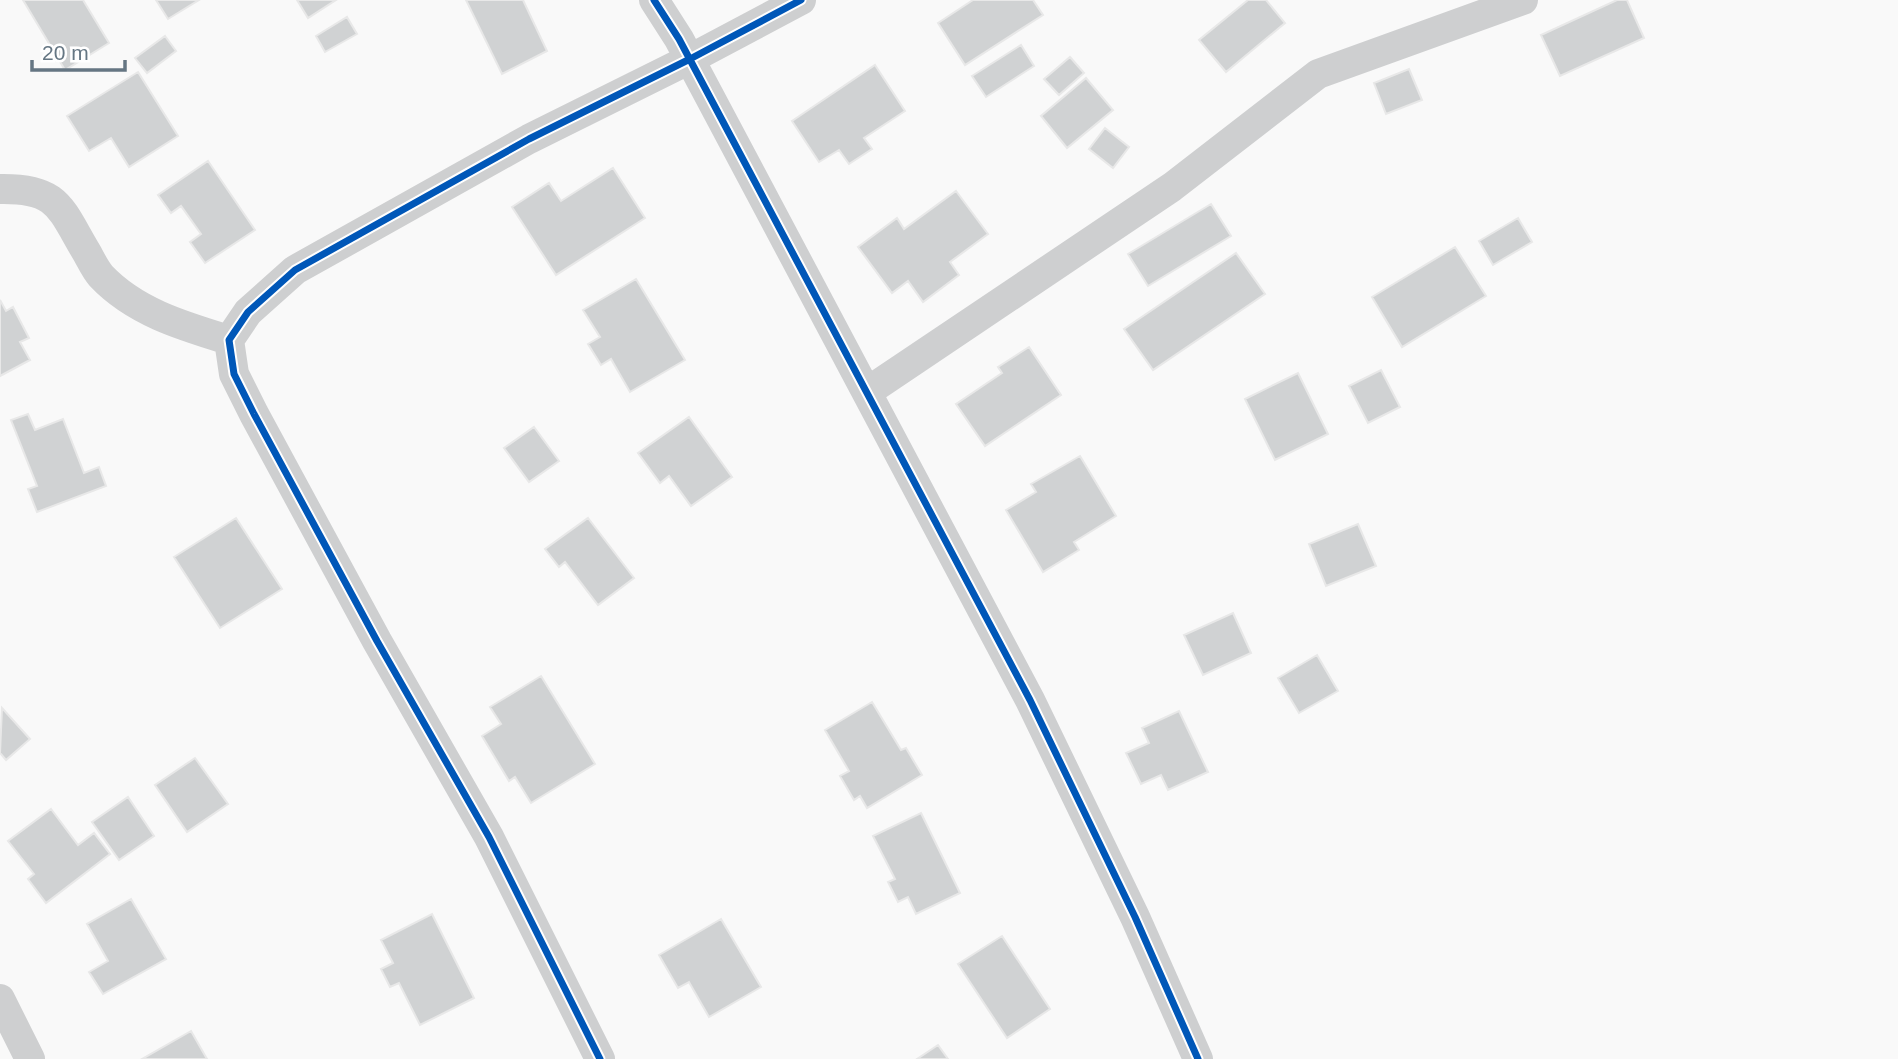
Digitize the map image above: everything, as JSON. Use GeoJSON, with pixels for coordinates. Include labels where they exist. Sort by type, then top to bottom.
{"type":"FeatureCollection","features":[{"type":"Feature","properties":{"kind":"street"},"geometry":{"type":"LineString","coordinates":[[654,0],[680,39],[1030,700],[1135,917],[1198,1059]]}},
{"type":"Feature","properties":{"kind":"street"},"geometry":{"type":"LineString","coordinates":[[600,1059],[489,837],[377,641],[254,414],[234,374],[229,340],[248,312],[295,270],[528,139],[690,59],[801,0]]}},
{"type":"Feature","properties":{"kind":"street"},"geometry":{"type":"LineString","coordinates":[[867,392],[1172,187],[1318,74],[1523,0]]}},
{"type":"Feature","properties":{"kind":"street"},"geometry":{"type":"LineString","coordinates":[[0,189],[39,192],[58,204],[100,275],[128,298],[171,323],[229,340]]}},
{"type":"Feature","properties":{"kind":"street"},"geometry":{"type":"LineString","coordinates":[[0,999],[30,1059]]}},
{"type":"Feature","properties":{"kind":"building"},"geometry":{"type":"Polygon","coordinates":[[[23,0],[83,0],[109,43],[65,70],[23,0]]]}},
{"type":"Feature","properties":{"kind":"building"},"geometry":{"type":"Polygon","coordinates":[[[156,0],[199,0],[168,19],[156,0]]]}},
{"type":"Feature","properties":{"kind":"building"},"geometry":{"type":"Polygon","coordinates":[[[297,0],[336,0],[308,18],[297,0]]]}},
{"type":"Feature","properties":{"kind":"building"},"geometry":{"type":"Polygon","coordinates":[[[466,0],[523,0],[547,51],[502,74],[466,0]]]}},
{"type":"Feature","properties":{"kind":"building"},"geometry":{"type":"Polygon","coordinates":[[[973,0],[1033,0],[1043,15],[965,65],[938,23],[973,0]]]}},
{"type":"Feature","properties":{"kind":"building"},"geometry":{"type":"Polygon","coordinates":[[[1248,0],[1266,0],[1285,23],[1226,72],[1199,40],[1248,0]]]}},
{"type":"Feature","properties":{"kind":"building"},"geometry":{"type":"Polygon","coordinates":[[[1617,0],[1627,0],[1644,38],[1560,76],[1541,35],[1617,0]]]}},
{"type":"Feature","properties":{"kind":"building"},"geometry":{"type":"Polygon","coordinates":[[[347,17],[357,34],[325,52],[316,36],[347,17]]]}},
{"type":"Feature","properties":{"kind":"building"},"geometry":{"type":"Polygon","coordinates":[[[165,36],[176,51],[147,73],[135,58],[165,36]]]}},
{"type":"Feature","properties":{"kind":"building"},"geometry":{"type":"Polygon","coordinates":[[[1021,45],[1034,66],[986,97],[972,76],[1021,45]]]}},
{"type":"Feature","properties":{"kind":"building"},"geometry":{"type":"Polygon","coordinates":[[[1070,57],[1084,73],[1059,95],[1044,79],[1070,57]]]}},
{"type":"Feature","properties":{"kind":"building"},"geometry":{"type":"Polygon","coordinates":[[[875,65],[905,111],[864,138],[872,149],[849,164],[839,150],[819,162],[792,121],[875,65]]]}},
{"type":"Feature","properties":{"kind":"building"},"geometry":{"type":"Polygon","coordinates":[[[1409,69],[1422,100],[1386,114],[1374,83],[1409,69]]]}},
{"type":"Feature","properties":{"kind":"building"},"geometry":{"type":"Polygon","coordinates":[[[138,72],[178,136],[129,167],[111,138],[89,151],[67,116],[138,72]]]}},
{"type":"Feature","properties":{"kind":"building"},"geometry":{"type":"Polygon","coordinates":[[[1086,78],[1113,110],[1067,148],[1041,116],[1086,78]]]}},
{"type":"Feature","properties":{"kind":"building"},"geometry":{"type":"Polygon","coordinates":[[[1105,128],[1129,147],[1113,168],[1089,149],[1105,128]]]}},
{"type":"Feature","properties":{"kind":"building"},"geometry":{"type":"Polygon","coordinates":[[[208,161],[255,230],[205,263],[190,242],[201,234],[181,206],[171,213],[158,195],[208,161]]]}},
{"type":"Feature","properties":{"kind":"building"},"geometry":{"type":"Polygon","coordinates":[[[613,168],[645,218],[556,275],[512,207],[549,183],[561,201],[613,168]]]}},
{"type":"Feature","properties":{"kind":"building"},"geometry":{"type":"Polygon","coordinates":[[[956,191],[988,234],[950,262],[959,275],[923,302],[908,281],[892,293],[858,247],[897,218],[904,229],[956,191]]]}},
{"type":"Feature","properties":{"kind":"building"},"geometry":{"type":"Polygon","coordinates":[[[1211,204],[1231,236],[1148,286],[1128,254],[1211,204]]]}},
{"type":"Feature","properties":{"kind":"building"},"geometry":{"type":"Polygon","coordinates":[[[1518,218],[1532,242],[1493,265],[1479,241],[1518,218]]]}},
{"type":"Feature","properties":{"kind":"building"},"geometry":{"type":"Polygon","coordinates":[[[1455,247],[1486,296],[1402,347],[1372,297],[1455,247]]]}},
{"type":"Feature","properties":{"kind":"building"},"geometry":{"type":"Polygon","coordinates":[[[1236,253],[1265,294],[1153,370],[1124,329],[1236,253]]]}},
{"type":"Feature","properties":{"kind":"building"},"geometry":{"type":"Polygon","coordinates":[[[636,279],[685,360],[630,392],[611,359],[601,365],[588,344],[600,337],[583,310],[636,279]]]}},
{"type":"Feature","properties":{"kind":"building"},"geometry":{"type":"Polygon","coordinates":[[[0,300],[6,311],[13,307],[29,338],[20,342],[30,360],[0,376],[0,300]]]}},
{"type":"Feature","properties":{"kind":"building"},"geometry":{"type":"Polygon","coordinates":[[[1029,347],[1061,395],[985,446],[956,404],[1002,373],[998,367],[1029,347]]]}},
{"type":"Feature","properties":{"kind":"building"},"geometry":{"type":"Polygon","coordinates":[[[1381,370],[1400,407],[1368,423],[1349,386],[1381,370]]]}},
{"type":"Feature","properties":{"kind":"building"},"geometry":{"type":"Polygon","coordinates":[[[1298,373],[1328,434],[1275,460],[1245,399],[1298,373]]]}},
{"type":"Feature","properties":{"kind":"building"},"geometry":{"type":"Polygon","coordinates":[[[28,414],[35,430],[63,419],[84,473],[99,467],[106,486],[37,512],[28,489],[37,486],[11,420],[28,414]]]}},
{"type":"Feature","properties":{"kind":"building"},"geometry":{"type":"Polygon","coordinates":[[[689,417],[732,477],[691,506],[669,476],[660,483],[638,453],[689,417]]]}},
{"type":"Feature","properties":{"kind":"building"},"geometry":{"type":"Polygon","coordinates":[[[534,427],[559,461],[529,482],[504,448],[534,427]]]}},
{"type":"Feature","properties":{"kind":"building"},"geometry":{"type":"Polygon","coordinates":[[[1080,456],[1116,516],[1074,542],[1079,550],[1043,572],[1006,510],[1036,492],[1031,484],[1080,456]]]}},
{"type":"Feature","properties":{"kind":"building"},"geometry":{"type":"Polygon","coordinates":[[[236,518],[282,589],[220,628],[174,557],[236,518]]]}},
{"type":"Feature","properties":{"kind":"building"},"geometry":{"type":"Polygon","coordinates":[[[588,518],[634,578],[598,605],[565,562],[559,567],[545,549],[588,518]]]}},
{"type":"Feature","properties":{"kind":"building"},"geometry":{"type":"Polygon","coordinates":[[[1358,524],[1376,566],[1326,586],[1309,544],[1358,524]]]}},
{"type":"Feature","properties":{"kind":"building"},"geometry":{"type":"Polygon","coordinates":[[[1233,613],[1251,653],[1203,675],[1184,635],[1233,613]]]}},
{"type":"Feature","properties":{"kind":"building"},"geometry":{"type":"Polygon","coordinates":[[[1317,655],[1338,691],[1299,713],[1278,678],[1317,655]]]}},
{"type":"Feature","properties":{"kind":"building"},"geometry":{"type":"Polygon","coordinates":[[[541,676],[595,764],[531,803],[515,777],[509,781],[482,736],[501,724],[490,707],[541,676]]]}},
{"type":"Feature","properties":{"kind":"building"},"geometry":{"type":"Polygon","coordinates":[[[872,702],[901,750],[906,748],[922,775],[867,808],[860,796],[854,800],[840,776],[849,771],[825,730],[872,702]]]}},
{"type":"Feature","properties":{"kind":"building"},"geometry":{"type":"Polygon","coordinates":[[[2,708],[30,739],[6,760],[0,753],[2,708]]]}},
{"type":"Feature","properties":{"kind":"building"},"geometry":{"type":"Polygon","coordinates":[[[1179,711],[1208,772],[1168,790],[1161,775],[1141,784],[1126,753],[1149,743],[1142,728],[1179,711]]]}},
{"type":"Feature","properties":{"kind":"building"},"geometry":{"type":"Polygon","coordinates":[[[195,758],[228,804],[187,832],[155,785],[195,758]]]}},
{"type":"Feature","properties":{"kind":"building"},"geometry":{"type":"Polygon","coordinates":[[[128,797],[154,836],[119,860],[92,822],[128,797]]]}},
{"type":"Feature","properties":{"kind":"building"},"geometry":{"type":"Polygon","coordinates":[[[51,809],[78,845],[94,833],[110,854],[46,903],[28,879],[34,874],[8,841],[51,809]]]}},
{"type":"Feature","properties":{"kind":"building"},"geometry":{"type":"Polygon","coordinates":[[[921,813],[960,893],[916,914],[908,897],[898,902],[888,882],[895,879],[873,836],[921,813]]]}},
{"type":"Feature","properties":{"kind":"building"},"geometry":{"type":"Polygon","coordinates":[[[131,899],[166,959],[103,994],[89,972],[108,961],[87,924],[131,899]]]}},
{"type":"Feature","properties":{"kind":"building"},"geometry":{"type":"Polygon","coordinates":[[[432,914],[474,998],[420,1025],[399,983],[390,987],[381,969],[393,963],[381,940],[432,914]]]}},
{"type":"Feature","properties":{"kind":"building"},"geometry":{"type":"Polygon","coordinates":[[[721,919],[761,987],[709,1017],[689,982],[678,988],[659,955],[721,919]]]}},
{"type":"Feature","properties":{"kind":"building"},"geometry":{"type":"Polygon","coordinates":[[[1002,936],[1050,1009],[1007,1038],[958,964],[1002,936]]]}},
{"type":"Feature","properties":{"kind":"building"},"geometry":{"type":"Polygon","coordinates":[[[191,1031],[207,1059],[142,1059],[191,1031]]]}},
{"type":"Feature","properties":{"kind":"building"},"geometry":{"type":"Polygon","coordinates":[[[938,1045],[948,1059],[917,1059],[938,1045]]]}},
{"type":"Feature","properties":{"kind":"cycle path"},"geometry":{"type":"LineString","coordinates":[[654,0],[679,39],[1030,700],[1135,917],[1198,1059]]}},
{"type":"Feature","properties":{"kind":"cycle path"},"geometry":{"type":"LineString","coordinates":[[600,1059],[489,837],[377,641],[254,414],[234,374],[229,340],[248,312],[295,270],[529,139],[801,0]]}}]}
